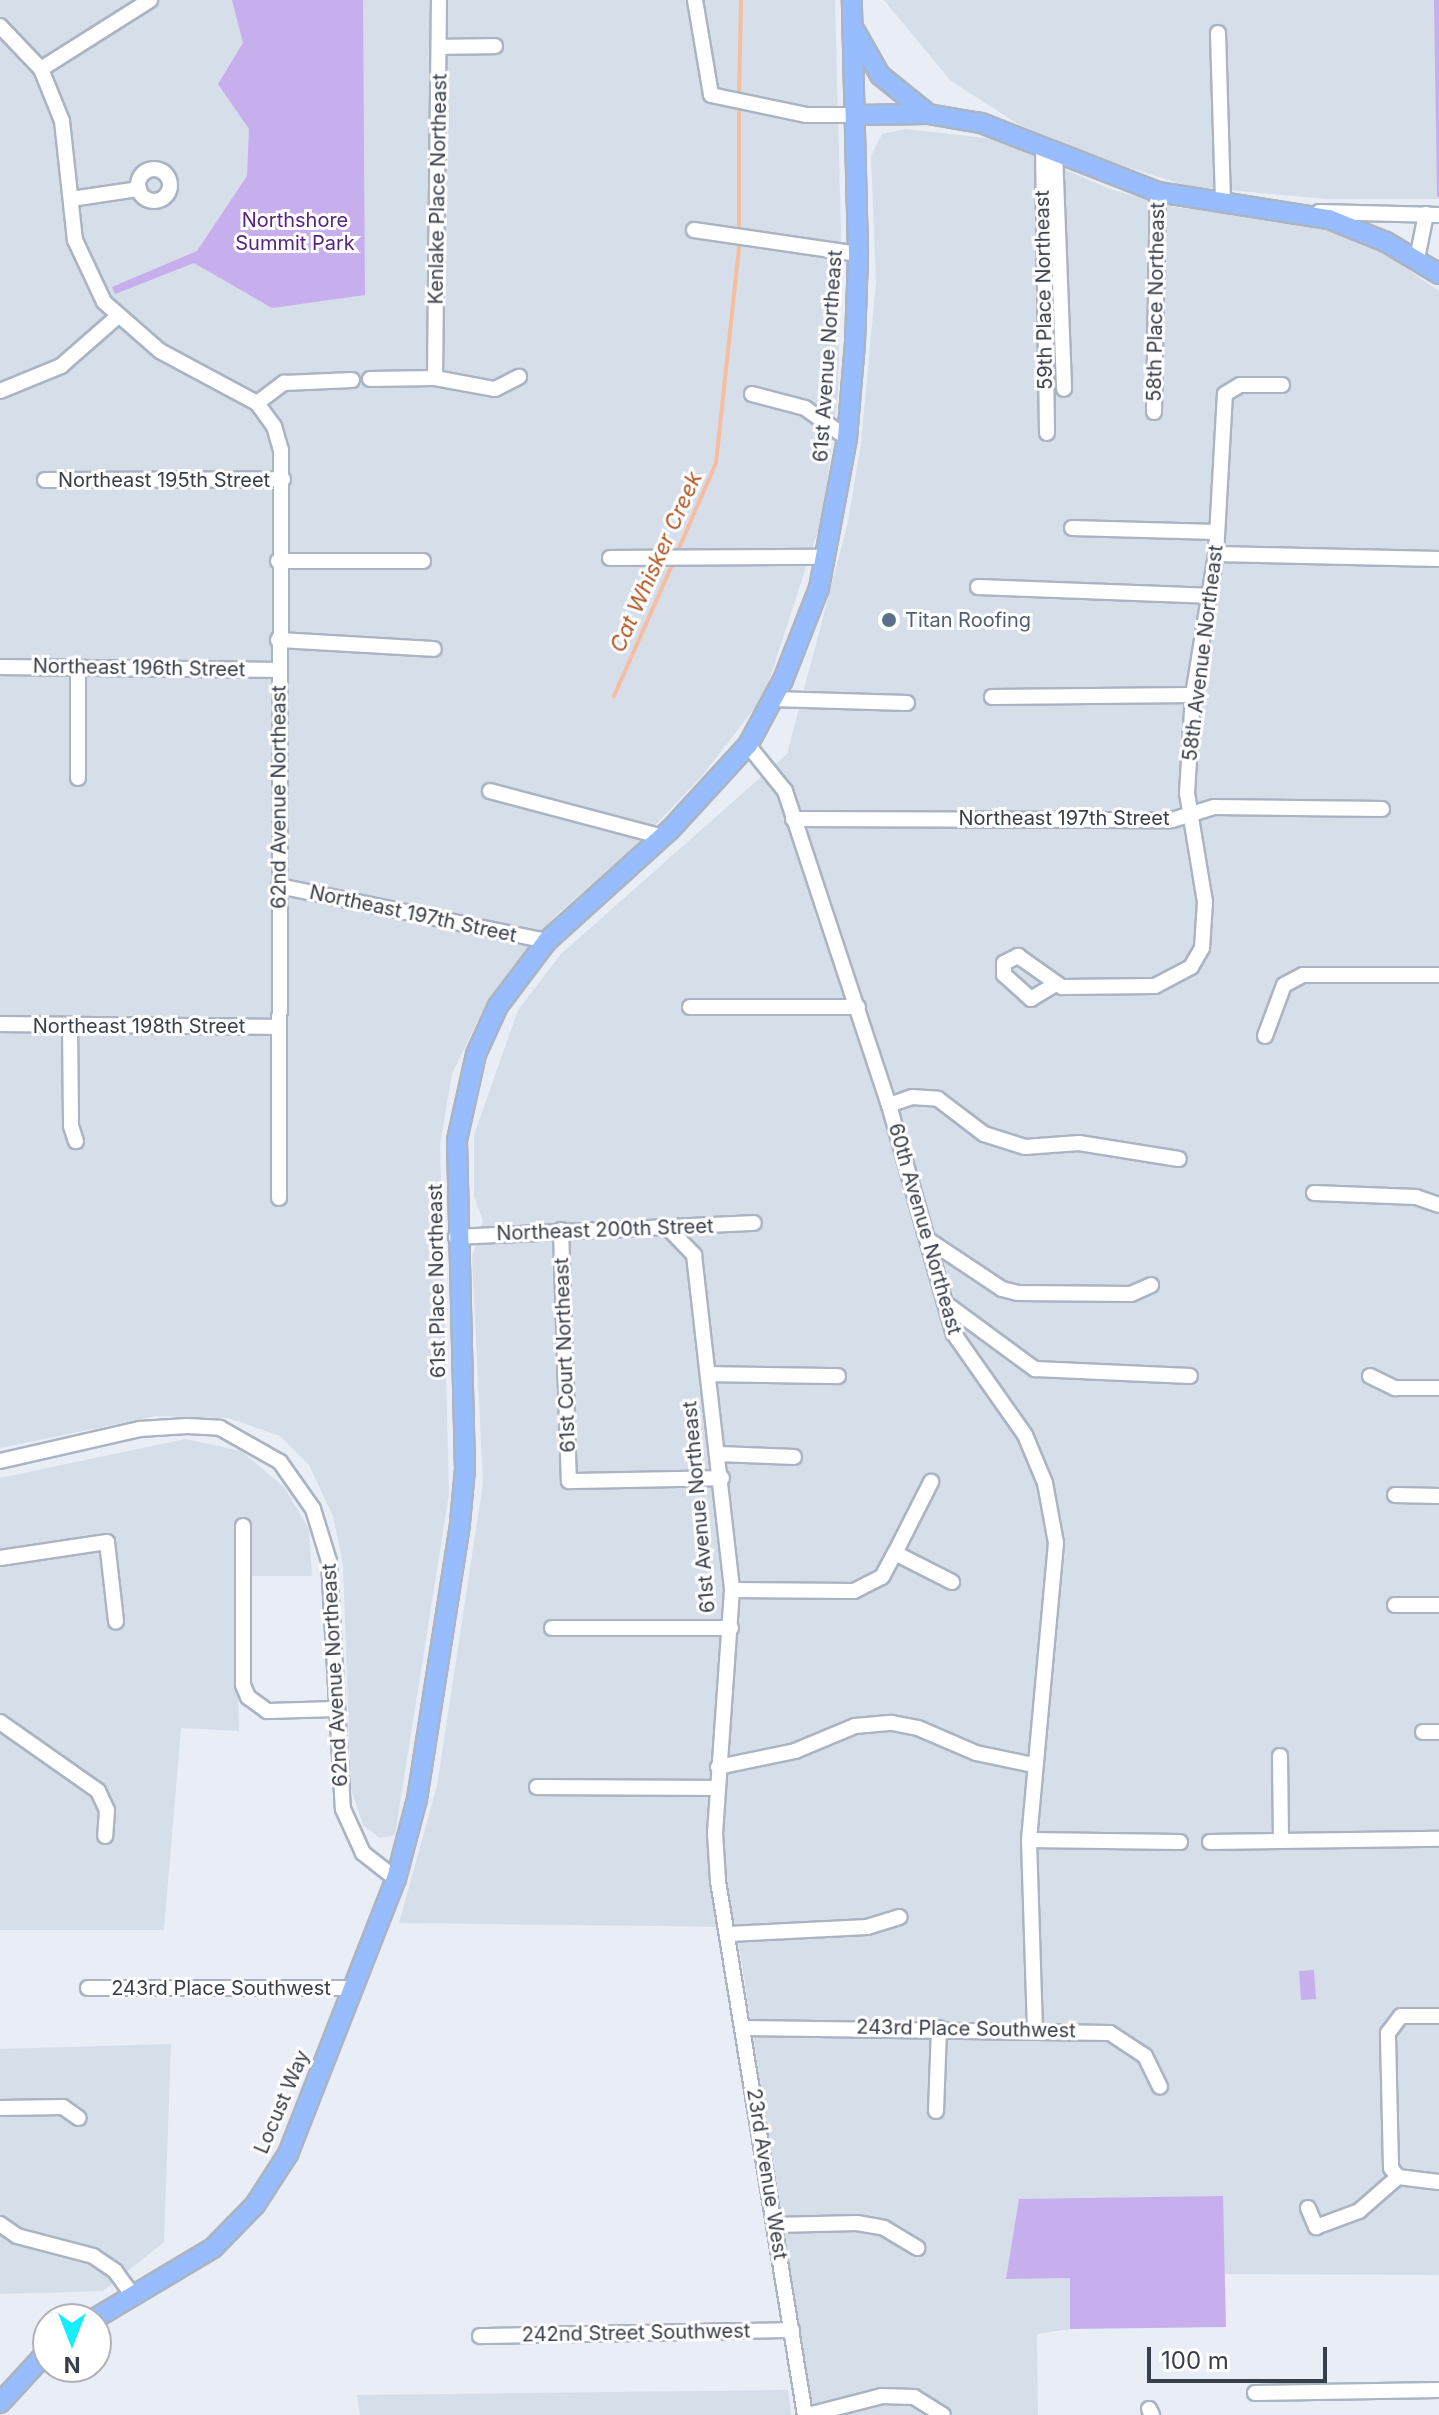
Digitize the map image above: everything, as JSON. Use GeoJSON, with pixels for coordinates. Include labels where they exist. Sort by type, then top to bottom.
{"type":"FeatureCollection","features":[{"type":"Feature","properties":{"kind":"main road","name":"61st Avenue Northeast"},"geometry":{"type":"LineString","coordinates":[[748,745],[772,699],[819,588],[847,438],[858,254],[852,0]]}},
{"type":"Feature","properties":{"kind":"main road"},"geometry":{"type":"LineString","coordinates":[[852,25],[880,75],[928,114]]}},
{"type":"Feature","properties":{"kind":"main road"},"geometry":{"type":"LineString","coordinates":[[855,115],[928,114],[981,123],[1158,192],[1300,212],[1354,228],[1417,259],[1439,274]]}},
{"type":"Feature","properties":{"kind":"main road","name":"61st Place Northeast"},"geometry":{"type":"LineString","coordinates":[[382,1917],[396,1879],[417,1799],[463,1482],[456,1237],[460,1107],[476,1054],[498,1006],[547,941],[663,837],[748,745]]}},
{"type":"Feature","properties":{"kind":"main road","name":"Locust Way"},"geometry":{"type":"LineString","coordinates":[[112,2306],[213,2248],[255,2205],[288,2154],[382,1917]]}},
{"type":"Feature","properties":{"kind":"main road"},"geometry":{"type":"LineString","coordinates":[[0,2403],[32,2368]]}},
{"type":"Feature","properties":{"kind":"street"},"geometry":{"type":"LineString","coordinates":[[41,69],[150,0]]}},
{"type":"Feature","properties":{"kind":"street","name":"Kenlake Place Northeast"},"geometry":{"type":"LineString","coordinates":[[435,378],[439,0]]}},
{"type":"Feature","properties":{"kind":"street"},"geometry":{"type":"LineString","coordinates":[[695,0],[711,95],[807,115],[855,115]]}},
{"type":"Feature","properties":{"kind":"street"},"geometry":{"type":"LineString","coordinates":[[0,26],[41,69],[62,121],[71,199],[84,265],[117,317],[160,351],[257,403],[284,383],[352,380]]}},
{"type":"Feature","properties":{"kind":"street"},"geometry":{"type":"LineString","coordinates":[[1218,33],[1223,203]]}},
{"type":"Feature","properties":{"kind":"street"},"geometry":{"type":"LineString","coordinates":[[440,47],[495,46]]}},
{"type":"Feature","properties":{"kind":"street","name":"59th Place Northeast"},"geometry":{"type":"LineString","coordinates":[[1049,149],[1064,389]]}},
{"type":"Feature","properties":{"kind":"street","name":"59th Place Northeast"},"geometry":{"type":"LineString","coordinates":[[1047,433],[1049,149]]}},
{"type":"Feature","properties":{"kind":"street"},"geometry":{"type":"LineString","coordinates":[[71,199],[139,189]]}},
{"type":"Feature","properties":{"kind":"street","name":"58th Place Northeast"},"geometry":{"type":"LineString","coordinates":[[1154,412],[1158,192]]}},
{"type":"Feature","properties":{"kind":"street"},"geometry":{"type":"LineString","coordinates":[[1300,212],[1432,215],[1417,259]]}},
{"type":"Feature","properties":{"kind":"street"},"geometry":{"type":"LineString","coordinates":[[694,230],[858,254]]}},
{"type":"Feature","properties":{"kind":"street"},"geometry":{"type":"LineString","coordinates":[[0,391],[61,366],[117,317]]}},
{"type":"Feature","properties":{"kind":"street"},"geometry":{"type":"LineString","coordinates":[[370,379],[435,378],[480,390],[495,389],[519,377]]}},
{"type":"Feature","properties":{"kind":"street","name":"58th Avenue Northeast"},"geometry":{"type":"LineString","coordinates":[[1054,985],[1155,986],[1191,967],[1202,948],[1205,902],[1187,793],[1193,695],[1216,554],[1225,394],[1240,385],[1282,385]]}},
{"type":"Feature","properties":{"kind":"street"},"geometry":{"type":"LineString","coordinates":[[752,394],[805,408],[847,438]]}},
{"type":"Feature","properties":{"kind":"street","name":"62nd Avenue Northeast"},"geometry":{"type":"LineString","coordinates":[[257,403],[278,438],[283,479],[278,561],[279,1198]]}},
{"type":"Feature","properties":{"kind":"street","name":"Northeast 195th Street"},"geometry":{"type":"LineString","coordinates":[[45,480],[283,479]]}},
{"type":"Feature","properties":{"kind":"street"},"geometry":{"type":"LineString","coordinates":[[1072,528],[1217,532]]}},
{"type":"Feature","properties":{"kind":"street"},"geometry":{"type":"LineString","coordinates":[[1216,554],[1439,559]]}},
{"type":"Feature","properties":{"kind":"street"},"geometry":{"type":"LineString","coordinates":[[610,558],[825,557]]}},
{"type":"Feature","properties":{"kind":"street"},"geometry":{"type":"LineString","coordinates":[[278,561],[423,561]]}},
{"type":"Feature","properties":{"kind":"street"},"geometry":{"type":"LineString","coordinates":[[978,587],[1208,596]]}},
{"type":"Feature","properties":{"kind":"street"},"geometry":{"type":"LineString","coordinates":[[278,640],[434,649]]}},
{"type":"Feature","properties":{"kind":"street","name":"Northeast 196th Street"},"geometry":{"type":"LineString","coordinates":[[0,667],[278,670]]}},
{"type":"Feature","properties":{"kind":"street"},"geometry":{"type":"LineString","coordinates":[[78,668],[78,778]]}},
{"type":"Feature","properties":{"kind":"street"},"geometry":{"type":"LineString","coordinates":[[992,697],[1193,695]]}},
{"type":"Feature","properties":{"kind":"street"},"geometry":{"type":"LineString","coordinates":[[772,699],[907,703]]}},
{"type":"Feature","properties":{"kind":"street","name":"60th Avenue Northeast"},"geometry":{"type":"LineString","coordinates":[[748,745],[773,770],[793,819],[889,1105],[954,1334],[1025,1435],[1045,1483],[1056,1558],[1033,1765],[1029,1840],[1035,2028]]}},
{"type":"Feature","properties":{"kind":"street"},"geometry":{"type":"LineString","coordinates":[[490,791],[663,837]]}},
{"type":"Feature","properties":{"kind":"street","name":"Northeast 197th Street"},"geometry":{"type":"LineString","coordinates":[[793,819],[1172,820],[1214,807],[1382,809]]}},
{"type":"Feature","properties":{"kind":"street","name":"Northeast 197th Street"},"geometry":{"type":"LineString","coordinates":[[279,886],[547,941]]}},
{"type":"Feature","properties":{"kind":"street"},"geometry":{"type":"LineString","coordinates":[[1265,1036],[1278,996],[1293,979],[1439,975]]}},
{"type":"Feature","properties":{"kind":"street"},"geometry":{"type":"LineString","coordinates":[[690,1007],[858,1007]]}},
{"type":"Feature","properties":{"kind":"street","name":"Northeast 198th Street"},"geometry":{"type":"LineString","coordinates":[[0,1024],[279,1027]]}},
{"type":"Feature","properties":{"kind":"street"},"geometry":{"type":"LineString","coordinates":[[70,1025],[71,1126],[76,1141]]}},
{"type":"Feature","properties":{"kind":"street"},"geometry":{"type":"LineString","coordinates":[[889,1105],[912,1097],[938,1099],[984,1134],[1025,1147],[1079,1143],[1179,1159]]}},
{"type":"Feature","properties":{"kind":"street"},"geometry":{"type":"LineString","coordinates":[[1314,1193],[1416,1197],[1439,1205]]}},
{"type":"Feature","properties":{"kind":"street","name":"Northeast 200th Street"},"geometry":{"type":"LineString","coordinates":[[456,1237],[561,1230],[670,1230],[754,1223]]}},
{"type":"Feature","properties":{"kind":"street","name":"61st Court Northeast"},"geometry":{"type":"LineString","coordinates":[[561,1230],[569,1481],[722,1478]]}},
{"type":"Feature","properties":{"kind":"street","name":"61st Avenue Northeast"},"geometry":{"type":"LineString","coordinates":[[670,1230],[694,1255],[720,1454],[732,1590],[718,1767],[716,1858],[729,1934]]}},
{"type":"Feature","properties":{"kind":"street"},"geometry":{"type":"LineString","coordinates":[[927,1239],[1002,1289],[1018,1293],[1131,1294],[1151,1285]]}},
{"type":"Feature","properties":{"kind":"street"},"geometry":{"type":"LineString","coordinates":[[945,1303],[1035,1369],[1190,1376]]}},
{"type":"Feature","properties":{"kind":"street"},"geometry":{"type":"LineString","coordinates":[[709,1374],[838,1376]]}},
{"type":"Feature","properties":{"kind":"street"},"geometry":{"type":"LineString","coordinates":[[1370,1376],[1395,1388],[1439,1388]]}},
{"type":"Feature","properties":{"kind":"street","name":"62nd Avenue Northeast"},"geometry":{"type":"LineString","coordinates":[[0,1461],[140,1429],[187,1426],[233,1433],[280,1462],[324,1536],[343,1809],[350,1833],[363,1853],[396,1879]]}},
{"type":"Feature","properties":{"kind":"street"},"geometry":{"type":"LineString","coordinates":[[720,1454],[794,1457]]}},
{"type":"Feature","properties":{"kind":"street"},"geometry":{"type":"LineString","coordinates":[[732,1590],[854,1591],[882,1577],[931,1482]]}},
{"type":"Feature","properties":{"kind":"street"},"geometry":{"type":"LineString","coordinates":[[1395,1495],[1439,1496]]}},
{"type":"Feature","properties":{"kind":"street"},"geometry":{"type":"LineString","coordinates":[[243,1526],[243,1685],[248,1697],[267,1711],[337,1709]]}},
{"type":"Feature","properties":{"kind":"street"},"geometry":{"type":"LineString","coordinates":[[0,1558],[107,1542],[116,1621]]}},
{"type":"Feature","properties":{"kind":"street"},"geometry":{"type":"LineString","coordinates":[[895,1553],[952,1582]]}},
{"type":"Feature","properties":{"kind":"street"},"geometry":{"type":"LineString","coordinates":[[1395,1605],[1439,1605]]}},
{"type":"Feature","properties":{"kind":"street"},"geometry":{"type":"LineString","coordinates":[[552,1628],[731,1628]]}},
{"type":"Feature","properties":{"kind":"street"},"geometry":{"type":"LineString","coordinates":[[0,1722],[98,1791],[107,1810],[105,1836]]}},
{"type":"Feature","properties":{"kind":"street"},"geometry":{"type":"LineString","coordinates":[[718,1767],[795,1751],[855,1726],[892,1723],[918,1728],[976,1753],[1033,1765]]}},
{"type":"Feature","properties":{"kind":"street"},"geometry":{"type":"LineString","coordinates":[[1423,1732],[1439,1732]]}},
{"type":"Feature","properties":{"kind":"street"},"geometry":{"type":"LineString","coordinates":[[1280,1756],[1281,1841]]}},
{"type":"Feature","properties":{"kind":"street"},"geometry":{"type":"LineString","coordinates":[[537,1787],[718,1788]]}},
{"type":"Feature","properties":{"kind":"street"},"geometry":{"type":"LineString","coordinates":[[1210,1842],[1439,1839]]}},
{"type":"Feature","properties":{"kind":"street"},"geometry":{"type":"LineString","coordinates":[[1029,1840],[1180,1842]]}},
{"type":"Feature","properties":{"kind":"street"},"geometry":{"type":"LineString","coordinates":[[729,1934],[867,1927],[900,1917]]}},
{"type":"Feature","properties":{"kind":"street","name":"23rd Avenue West"},"geometry":{"type":"LineString","coordinates":[[729,1934],[806,2415]]}},
{"type":"Feature","properties":{"kind":"street","name":"243rd Place Southwest"},"geometry":{"type":"LineString","coordinates":[[88,1988],[353,1988]]}},
{"type":"Feature","properties":{"kind":"street"},"geometry":{"type":"LineString","coordinates":[[1439,2016],[1401,2016],[1388,2033],[1391,2168],[1398,2177],[1439,2182]]}},
{"type":"Feature","properties":{"kind":"street","name":"243rd Place Southwest"},"geometry":{"type":"LineString","coordinates":[[744,2028],[1035,2028],[1110,2033],[1145,2056],[1160,2087]]}},
{"type":"Feature","properties":{"kind":"street"},"geometry":{"type":"LineString","coordinates":[[936,2111],[939,2028]]}},
{"type":"Feature","properties":{"kind":"street"},"geometry":{"type":"LineString","coordinates":[[0,2108],[63,2107],[79,2118]]}},
{"type":"Feature","properties":{"kind":"street"},"geometry":{"type":"LineString","coordinates":[[1308,2208],[1316,2227],[1359,2211],[1398,2177]]}},
{"type":"Feature","properties":{"kind":"street"},"geometry":{"type":"LineString","coordinates":[[775,2225],[857,2223],[884,2228],[917,2248]]}},
{"type":"Feature","properties":{"kind":"street"},"geometry":{"type":"LineString","coordinates":[[0,2224],[17,2236],[93,2256],[115,2271],[131,2293]]}},
{"type":"Feature","properties":{"kind":"street","name":"242nd Street Southwest"},"geometry":{"type":"LineString","coordinates":[[480,2336],[792,2330]]}},
{"type":"Feature","properties":{"kind":"street"},"geometry":{"type":"LineString","coordinates":[[1255,2393],[1439,2390]]}},
{"type":"Feature","properties":{"kind":"street"},"geometry":{"type":"LineString","coordinates":[[806,2415],[882,2396],[914,2397],[943,2415]]}},
{"type":"Feature","properties":{"kind":"shaded area"},"geometry":{"type":"Polygon","coordinates":[[[0,0],[835,0],[841,232],[838,394],[823,515],[764,696],[702,776],[638,843],[554,917],[477,1022],[452,1074],[440,1145],[449,1494],[395,1835],[380,1838],[363,1825],[351,1789],[343,1565],[333,1516],[309,1465],[280,1436],[228,1418],[156,1416],[0,1448],[0,0]]]}},
{"type":"Feature","properties":{"kind":"shaded area"},"geometry":{"type":"Polygon","coordinates":[[[884,0],[1439,0],[1439,199],[1326,199],[1187,186],[1102,159],[1018,124],[951,81],[884,0]]]}},
{"type":"Feature","properties":{"kind":"shaded area"},"geometry":{"type":"Polygon","coordinates":[[[906,129],[993,139],[1110,189],[1174,207],[1309,224],[1376,248],[1439,291],[1439,2275],[1223,2274],[1223,2197],[1070,2278],[1070,2329],[1037,2334],[1038,2415],[813,2415],[736,1927],[399,1923],[437,1786],[483,1483],[472,1257],[483,1221],[474,1196],[474,1135],[518,1010],[561,954],[787,754],[848,522],[861,443],[876,282],[871,156],[882,134],[906,129]]]}},
{"type":"Feature","properties":{"kind":"shaded area"},"geometry":{"type":"Polygon","coordinates":[[[185,1439],[241,1451],[284,1487],[309,1529],[312,1576],[235,1576],[239,1731],[181,1728],[164,1930],[0,1930],[0,1478],[185,1439]]]}},
{"type":"Feature","properties":{"kind":"shaded area"},"geometry":{"type":"Polygon","coordinates":[[[171,2044],[164,2242],[103,2291],[0,2294],[0,2049],[171,2044]]]}},
{"type":"Feature","properties":{"kind":"shaded area"},"geometry":{"type":"Polygon","coordinates":[[[788,2390],[791,2415],[360,2415],[357,2395],[788,2390]]]}},
{"type":"Feature","properties":{"kind":"green space","name":"Northshore Summit Park"},"geometry":{"type":"Polygon","coordinates":[[[232,0],[363,0],[365,295],[272,308],[194,263],[115,294],[112,287],[197,251],[247,176],[249,129],[218,84],[243,43],[232,0]]]}},
{"type":"Feature","properties":{"kind":"green space"},"geometry":{"type":"Polygon","coordinates":[[[1434,0],[1439,0],[1439,197],[1437,197],[1434,0]]]}},
{"type":"Feature","properties":{"kind":"green space"},"geometry":{"type":"Polygon","coordinates":[[[1314,1970],[1316,1999],[1301,2000],[1299,1971],[1314,1970]]]}},
{"type":"Feature","properties":{"kind":"green space"},"geometry":{"type":"Polygon","coordinates":[[[1223,2196],[1226,2327],[1070,2329],[1070,2278],[1006,2279],[1019,2199],[1223,2196]]]}},
{"type":"Feature","properties":{"kind":"waterway","name":"Cat Whisker Creek"},"geometry":{"type":"LineString","coordinates":[[739,97],[741,0]]}},
{"type":"Feature","properties":{"kind":"waterway","name":"Cat Whisker Creek"},"geometry":{"type":"LineString","coordinates":[[739,105],[739,227]]}},
{"type":"Feature","properties":{"kind":"waterway","name":"Cat Whisker Creek"},"geometry":{"type":"LineString","coordinates":[[676,555],[716,463],[739,247]]}},
{"type":"Feature","properties":{"kind":"waterway","name":"Cat Whisker Creek"},"geometry":{"type":"LineString","coordinates":[[614,696],[673,563]]}},
{"type":"Feature","properties":{"kind":"place","name":"Titan Roofing"},"geometry":{"type":"Point","coordinates":[889,620]}}]}
